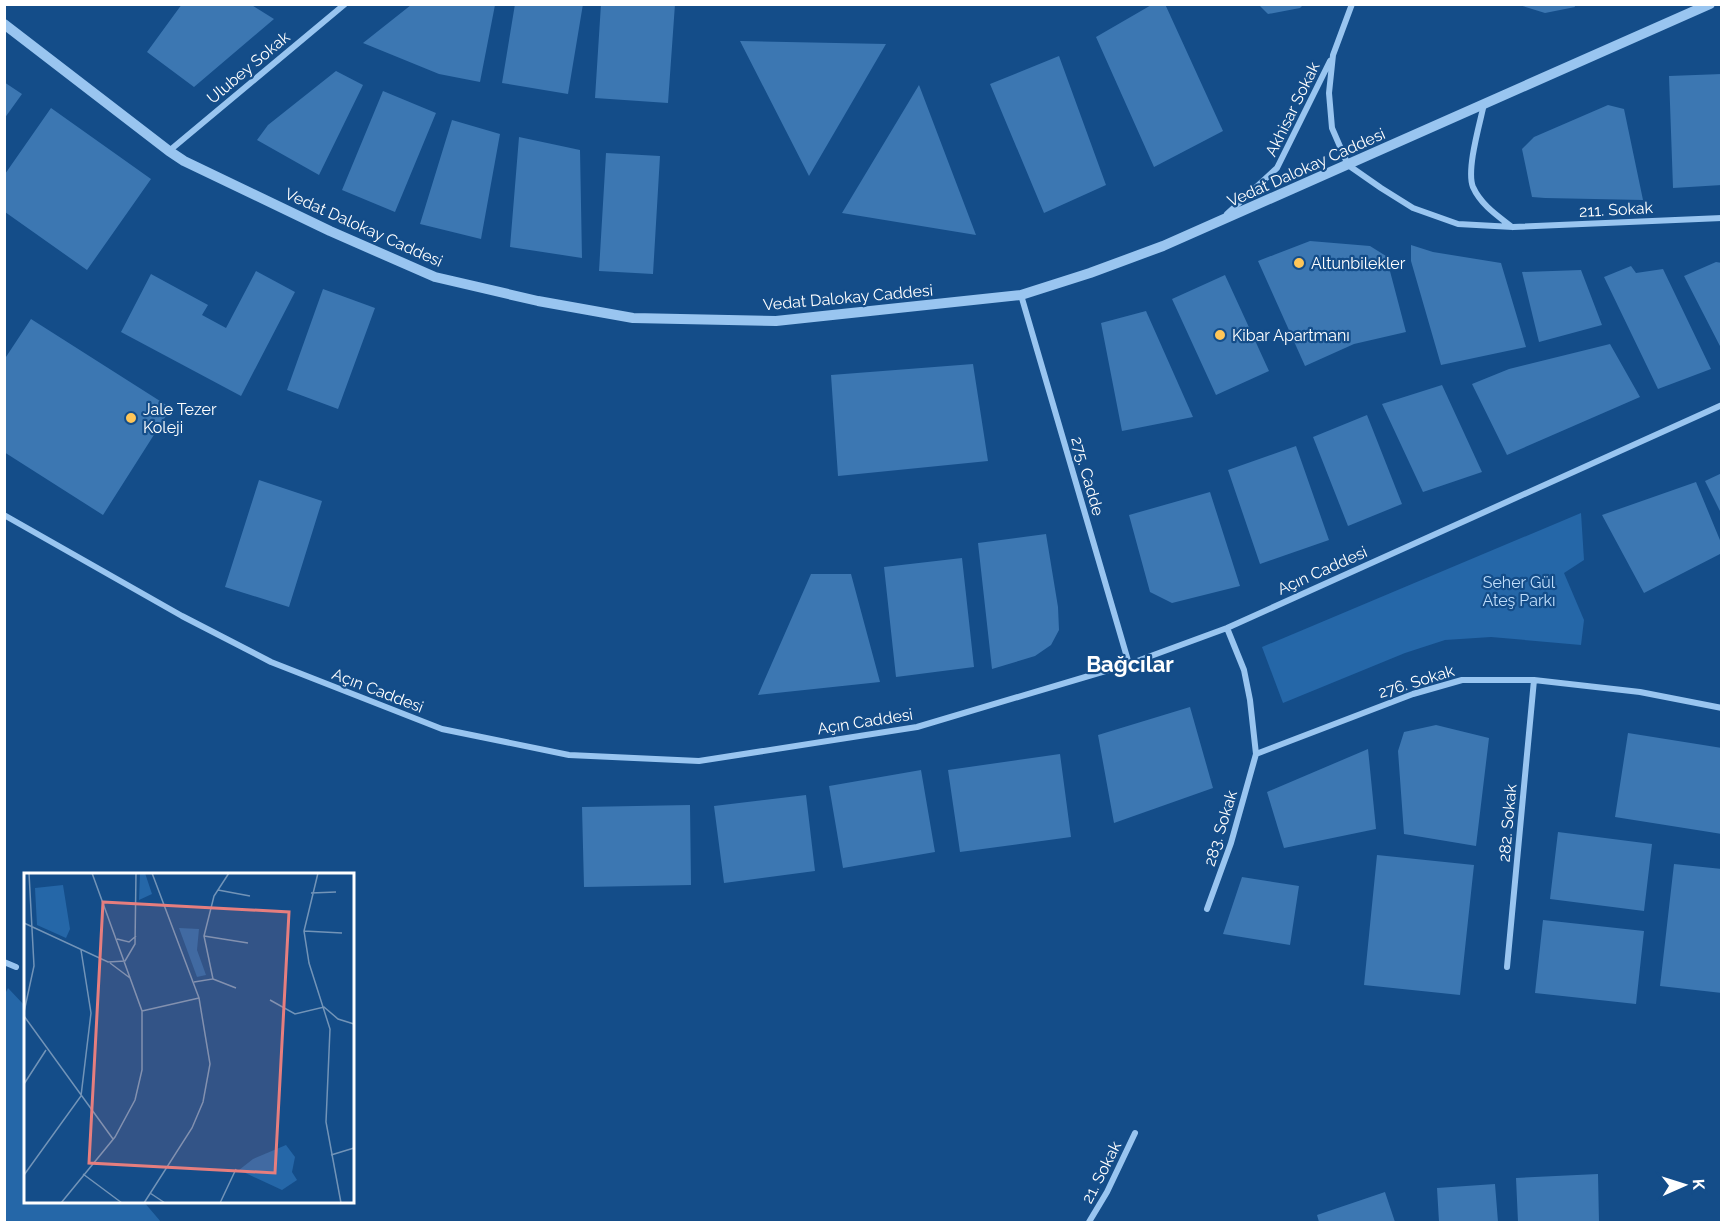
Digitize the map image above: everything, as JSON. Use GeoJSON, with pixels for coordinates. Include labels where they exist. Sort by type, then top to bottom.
{"type":"FeatureCollection","features":[{"type":"Feature","properties":{"kind":"street","name":"Ulubey Sokak"},"geometry":{"type":"LineString","coordinates":[[169,151],[345,4]]}},
{"type":"Feature","properties":{"kind":"street","name":"Akhisar Sokak"},"geometry":{"type":"LineString","coordinates":[[1219,222],[1277,168],[1333,55],[1352,4]]}},
{"type":"Feature","properties":{"kind":"street","name":"Vedat Dalokay Caddesi"},"geometry":{"type":"LineString","coordinates":[[4,24],[169,151],[184,160],[330,231],[435,277],[538,301],[633,318],[776,321],[1021,295],[1090,273],[1219,222],[1710,4]]}},
{"type":"Feature","properties":{"kind":"street","name":"Akhisar Sokak"},"geometry":{"type":"LineString","coordinates":[[1333,55],[1329,93],[1332,128],[1348,165]]}},
{"type":"Feature","properties":{"kind":"street"},"geometry":{"type":"LineString","coordinates":[[1484,104],[1472,158],[1473,186],[1490,211],[1513,227]]}},
{"type":"Feature","properties":{"kind":"street","name":"211. Sokak"},"geometry":{"type":"LineString","coordinates":[[1348,165],[1413,208],[1458,224],[1513,227],[1722,218]]}},
{"type":"Feature","properties":{"kind":"street","name":"275. Cadde"},"geometry":{"type":"LineString","coordinates":[[1021,295],[1129,664]]}},
{"type":"Feature","properties":{"kind":"street","name":"Açın Caddesi"},"geometry":{"type":"LineString","coordinates":[[4,515],[182,616],[271,662],[442,729],[569,755],[699,761],[917,727],[1129,664],[1227,628],[1722,405]]}},
{"type":"Feature","properties":{"kind":"street"},"geometry":{"type":"LineString","coordinates":[[1227,628],[1244,670],[1256,754]]}},
{"type":"Feature","properties":{"kind":"street","name":"276. Sokak"},"geometry":{"type":"LineString","coordinates":[[1256,754],[1413,694],[1462,680],[1534,680],[1640,692],[1722,708]]}},
{"type":"Feature","properties":{"kind":"street","name":"282. Sokak"},"geometry":{"type":"LineString","coordinates":[[1507,967],[1534,680]]}},
{"type":"Feature","properties":{"kind":"street","name":"283. Sokak"},"geometry":{"type":"LineString","coordinates":[[1207,909],[1231,843],[1256,754]]}},
{"type":"Feature","properties":{"kind":"street"},"geometry":{"type":"LineString","coordinates":[[4,962],[16,967]]}},
{"type":"Feature","properties":{"kind":"street","name":"21. Sokak"},"geometry":{"type":"LineString","coordinates":[[1089,1222],[1107,1192],[1135,1133]]}},
{"type":"Feature","properties":{"kind":"green space","name":"Seher Gül Ateş Parkı"},"geometry":{"type":"Polygon","coordinates":[[[1581,513],[1584,560],[1564,573],[1584,620],[1581,645],[1491,637],[1445,640],[1405,653],[1283,703],[1262,647],[1581,513]]]}},
{"type":"Feature","properties":{"kind":"green space"},"geometry":{"type":"Polygon","coordinates":[[[8,988],[24,1005],[24,1203],[145,1203],[161,1222],[5,1222],[4,996],[8,988]]]}},
{"type":"Feature","properties":{"kind":"building"},"geometry":{"type":"Polygon","coordinates":[[[182,4],[250,4],[274,19],[194,87],[147,52],[182,4]]]}},
{"type":"Feature","properties":{"kind":"building"},"geometry":{"type":"Polygon","coordinates":[[[515,4],[583,4],[568,94],[502,83],[515,4]]]}},
{"type":"Feature","properties":{"kind":"building"},"geometry":{"type":"Polygon","coordinates":[[[601,4],[675,4],[668,103],[595,98],[601,4]]]}},
{"type":"Feature","properties":{"kind":"building"},"geometry":{"type":"Polygon","coordinates":[[[1153,4],[1165,4],[1223,131],[1154,167],[1096,37],[1153,4]]]}},
{"type":"Feature","properties":{"kind":"building"},"geometry":{"type":"Polygon","coordinates":[[[1258,4],[1304,4],[1300,8],[1268,14],[1258,4]]]}},
{"type":"Feature","properties":{"kind":"building"},"geometry":{"type":"Polygon","coordinates":[[[1516,4],[1574,4],[1575,7],[1545,13],[1516,4]]]}},
{"type":"Feature","properties":{"kind":"building"},"geometry":{"type":"Polygon","coordinates":[[[411,5],[495,5],[480,82],[439,74],[363,43],[411,5]]]}},
{"type":"Feature","properties":{"kind":"building"},"geometry":{"type":"Polygon","coordinates":[[[740,41],[886,44],[809,176],[740,41]]]}},
{"type":"Feature","properties":{"kind":"building"},"geometry":{"type":"Polygon","coordinates":[[[1059,56],[1106,185],[1044,213],[990,84],[1059,56]]]}},
{"type":"Feature","properties":{"kind":"building"},"geometry":{"type":"Polygon","coordinates":[[[336,71],[363,85],[319,175],[257,140],[268,125],[336,71]]]}},
{"type":"Feature","properties":{"kind":"building"},"geometry":{"type":"Polygon","coordinates":[[[1722,74],[1722,185],[1673,188],[1669,76],[1722,74]]]}},
{"type":"Feature","properties":{"kind":"building"},"geometry":{"type":"Polygon","coordinates":[[[4,82],[22,94],[4,119],[4,82]]]}},
{"type":"Feature","properties":{"kind":"building"},"geometry":{"type":"Polygon","coordinates":[[[919,85],[976,235],[842,213],[919,85]]]}},
{"type":"Feature","properties":{"kind":"building"},"geometry":{"type":"Polygon","coordinates":[[[383,91],[436,113],[395,212],[342,190],[383,91]]]}},
{"type":"Feature","properties":{"kind":"building"},"geometry":{"type":"Polygon","coordinates":[[[1608,105],[1624,109],[1643,200],[1532,197],[1522,149],[1534,137],[1608,105]]]}},
{"type":"Feature","properties":{"kind":"building"},"geometry":{"type":"Polygon","coordinates":[[[51,108],[151,179],[87,270],[5,212],[5,174],[51,108]]]}},
{"type":"Feature","properties":{"kind":"building"},"geometry":{"type":"Polygon","coordinates":[[[452,120],[500,134],[481,239],[420,224],[452,120]]]}},
{"type":"Feature","properties":{"kind":"building"},"geometry":{"type":"Polygon","coordinates":[[[519,137],[580,150],[582,258],[510,247],[519,137]]]}},
{"type":"Feature","properties":{"kind":"building"},"geometry":{"type":"Polygon","coordinates":[[[606,153],[660,156],[653,274],[599,271],[606,153]]]}},
{"type":"Feature","properties":{"kind":"building"},"geometry":{"type":"Polygon","coordinates":[[[1310,241],[1370,246],[1386,256],[1406,332],[1354,344],[1305,366],[1258,261],[1310,241]]]}},
{"type":"Feature","properties":{"kind":"building"},"geometry":{"type":"Polygon","coordinates":[[[1411,245],[1433,252],[1501,263],[1526,347],[1441,365],[1411,261],[1411,245]]]}},
{"type":"Feature","properties":{"kind":"building"},"geometry":{"type":"Polygon","coordinates":[[[1716,262],[1722,263],[1722,350],[1684,276],[1716,262]]]}},
{"type":"Feature","properties":{"kind":"building"},"geometry":{"type":"Polygon","coordinates":[[[1631,266],[1636,273],[1663,269],[1711,369],[1658,389],[1604,277],[1631,266]]]}},
{"type":"Feature","properties":{"kind":"building"},"geometry":{"type":"Polygon","coordinates":[[[1581,270],[1602,325],[1539,342],[1522,272],[1581,270]]]}},
{"type":"Feature","properties":{"kind":"building"},"geometry":{"type":"Polygon","coordinates":[[[256,271],[295,292],[241,396],[121,332],[151,274],[208,305],[202,315],[226,328],[256,271]]]}},
{"type":"Feature","properties":{"kind":"building","name":"Kibar Apartmanı"},"geometry":{"type":"Polygon","coordinates":[[[1225,275],[1269,371],[1216,395],[1172,299],[1225,275]]]}},
{"type":"Feature","properties":{"kind":"building"},"geometry":{"type":"Polygon","coordinates":[[[323,289],[375,308],[338,409],[287,390],[323,289]]]}},
{"type":"Feature","properties":{"kind":"building"},"geometry":{"type":"Polygon","coordinates":[[[1146,311],[1193,417],[1122,431],[1101,323],[1146,311]]]}},
{"type":"Feature","properties":{"kind":"building"},"geometry":{"type":"Polygon","coordinates":[[[31,319],[171,408],[103,515],[4,452],[4,360],[31,319]]]}},
{"type":"Feature","properties":{"kind":"building"},"geometry":{"type":"Polygon","coordinates":[[[1610,344],[1640,397],[1507,455],[1472,384],[1509,369],[1610,344]]]}},
{"type":"Feature","properties":{"kind":"building"},"geometry":{"type":"Polygon","coordinates":[[[973,364],[988,461],[838,476],[831,375],[973,364]]]}},
{"type":"Feature","properties":{"kind":"building"},"geometry":{"type":"Polygon","coordinates":[[[1442,385],[1482,472],[1423,492],[1382,404],[1442,385]]]}},
{"type":"Feature","properties":{"kind":"building"},"geometry":{"type":"Polygon","coordinates":[[[1367,415],[1402,504],[1348,526],[1313,437],[1367,415]]]}},
{"type":"Feature","properties":{"kind":"building"},"geometry":{"type":"Polygon","coordinates":[[[1296,446],[1329,540],[1260,564],[1228,470],[1296,446]]]}},
{"type":"Feature","properties":{"kind":"building"},"geometry":{"type":"Polygon","coordinates":[[[1722,473],[1722,515],[1705,481],[1722,473]]]}},
{"type":"Feature","properties":{"kind":"building"},"geometry":{"type":"Polygon","coordinates":[[[259,480],[322,501],[289,607],[225,587],[259,480]]]}},
{"type":"Feature","properties":{"kind":"building"},"geometry":{"type":"Polygon","coordinates":[[[1696,482],[1722,545],[1722,553],[1644,593],[1602,515],[1696,482]]]}},
{"type":"Feature","properties":{"kind":"building"},"geometry":{"type":"Polygon","coordinates":[[[1210,492],[1240,586],[1172,603],[1150,592],[1129,515],[1210,492]]]}},
{"type":"Feature","properties":{"kind":"building"},"geometry":{"type":"Polygon","coordinates":[[[1046,534],[1058,607],[1059,630],[1051,645],[1035,656],[992,669],[978,543],[1046,534]]]}},
{"type":"Feature","properties":{"kind":"building"},"geometry":{"type":"Polygon","coordinates":[[[962,558],[974,667],[896,677],[884,567],[962,558]]]}},
{"type":"Feature","properties":{"kind":"building"},"geometry":{"type":"Polygon","coordinates":[[[811,574],[851,574],[880,682],[758,695],[811,574]]]}},
{"type":"Feature","properties":{"kind":"building"},"geometry":{"type":"Polygon","coordinates":[[[1190,707],[1213,788],[1114,823],[1098,735],[1190,707]]]}},
{"type":"Feature","properties":{"kind":"building"},"geometry":{"type":"Polygon","coordinates":[[[1436,725],[1489,738],[1476,846],[1404,834],[1398,751],[1404,732],[1436,725]]]}},
{"type":"Feature","properties":{"kind":"building"},"geometry":{"type":"Polygon","coordinates":[[[1628,733],[1722,748],[1722,834],[1615,817],[1628,733]]]}},
{"type":"Feature","properties":{"kind":"building"},"geometry":{"type":"Polygon","coordinates":[[[1368,749],[1376,829],[1284,848],[1267,792],[1368,749]]]}},
{"type":"Feature","properties":{"kind":"building"},"geometry":{"type":"Polygon","coordinates":[[[1060,754],[1071,837],[960,852],[948,770],[1060,754]]]}},
{"type":"Feature","properties":{"kind":"building"},"geometry":{"type":"Polygon","coordinates":[[[921,770],[935,852],[843,868],[829,786],[921,770]]]}},
{"type":"Feature","properties":{"kind":"building"},"geometry":{"type":"Polygon","coordinates":[[[806,795],[815,871],[724,883],[714,806],[806,795]]]}},
{"type":"Feature","properties":{"kind":"building"},"geometry":{"type":"Polygon","coordinates":[[[690,805],[691,885],[584,887],[582,807],[690,805]]]}},
{"type":"Feature","properties":{"kind":"building"},"geometry":{"type":"Polygon","coordinates":[[[1558,832],[1652,844],[1644,911],[1550,899],[1558,832]]]}},
{"type":"Feature","properties":{"kind":"building"},"geometry":{"type":"Polygon","coordinates":[[[1377,855],[1474,865],[1460,995],[1364,985],[1377,855]]]}},
{"type":"Feature","properties":{"kind":"building"},"geometry":{"type":"Polygon","coordinates":[[[1674,864],[1722,869],[1722,993],[1660,986],[1674,864]]]}},
{"type":"Feature","properties":{"kind":"building"},"geometry":{"type":"Polygon","coordinates":[[[1242,877],[1299,886],[1290,945],[1223,934],[1242,877]]]}},
{"type":"Feature","properties":{"kind":"building"},"geometry":{"type":"Polygon","coordinates":[[[1543,920],[1644,931],[1636,1004],[1535,993],[1543,920]]]}},
{"type":"Feature","properties":{"kind":"building"},"geometry":{"type":"Polygon","coordinates":[[[1598,1174],[1599,1222],[1518,1222],[1516,1178],[1598,1174]]]}},
{"type":"Feature","properties":{"kind":"building"},"geometry":{"type":"Polygon","coordinates":[[[1495,1184],[1498,1222],[1439,1222],[1437,1188],[1495,1184]]]}},
{"type":"Feature","properties":{"kind":"building"},"geometry":{"type":"Polygon","coordinates":[[[1385,1192],[1395,1222],[1319,1222],[1317,1215],[1385,1192]]]}},
{"type":"Feature","properties":{"kind":"place","name":"Altunbilekler"},"geometry":{"type":"Point","coordinates":[1299,263]}},
{"type":"Feature","properties":{"kind":"place","name":"Kibar Apartmanı"},"geometry":{"type":"Point","coordinates":[1220,335]}},
{"type":"Feature","properties":{"kind":"place","name":"Jale Tezer Koleji"},"geometry":{"type":"Point","coordinates":[131,418]}},
{"type":"Feature","properties":{"kind":"district","name":"Bağcılar"},"geometry":{"type":"Point","coordinates":[1130,664]}}]}
